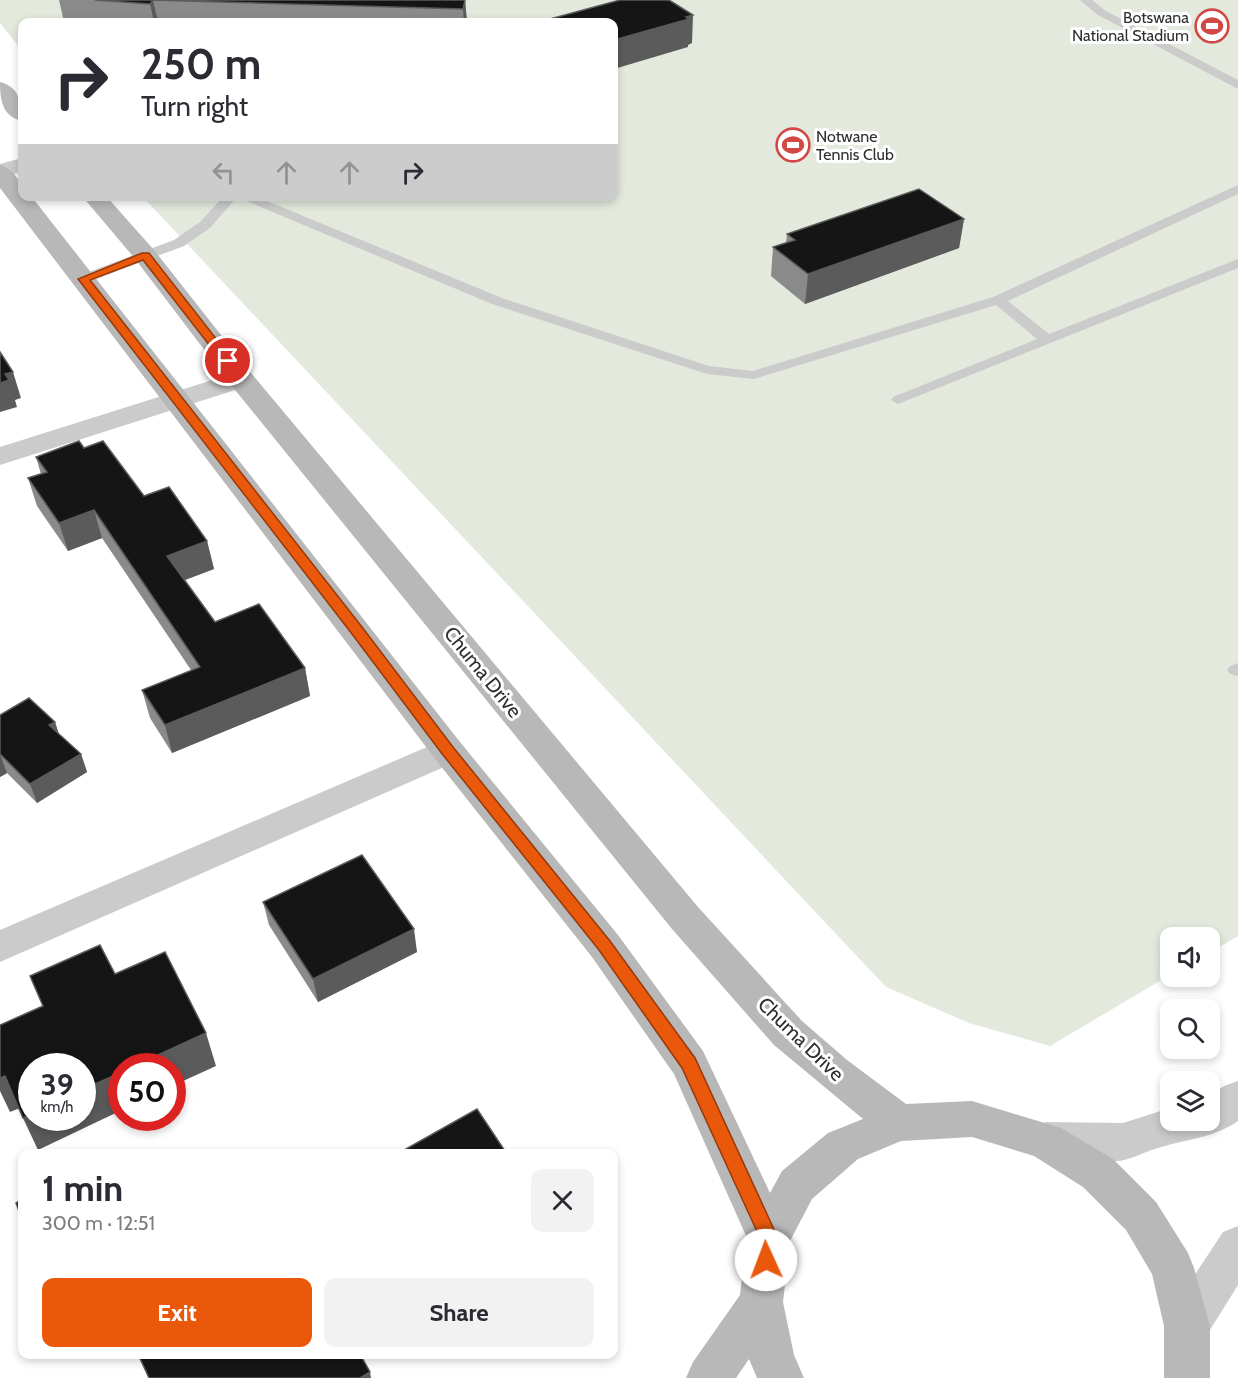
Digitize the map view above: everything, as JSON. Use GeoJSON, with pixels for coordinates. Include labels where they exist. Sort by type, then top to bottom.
{"type":"FeatureCollection","features":[{"type":"Feature","properties":{"kind":"main road"},"geometry":{"type":"LineString","coordinates":[[0,88],[18,110]]}},
{"type":"Feature","properties":{"kind":"main road"},"geometry":{"type":"LineString","coordinates":[[0,172],[18,195]]}},
{"type":"Feature","properties":{"kind":"main road"},"geometry":{"type":"LineString","coordinates":[[22,201],[178,399],[448,751],[605,946],[689,1063],[769,1238]]}},
{"type":"Feature","properties":{"kind":"main road","name":"Chuma Drive"},"geometry":{"type":"LineString","coordinates":[[97,201],[145,255],[241,379],[685,918],[788,1033],[898,1123]]}},
{"type":"Feature","properties":{"kind":"main road"},"geometry":{"type":"LineString","coordinates":[[781,1378],[772,1359],[761,1302],[769,1238],[797,1185],[843,1146],[898,1123],[972,1119],[1046,1141],[1098,1173],[1141,1216],[1172,1268],[1187,1326],[1186,1378]]}},
{"type":"Feature","properties":{"kind":"main road"},"geometry":{"type":"LineString","coordinates":[[709,1378],[761,1302]]}},
{"type":"Feature","properties":{"kind":"street"},"geometry":{"type":"LineString","coordinates":[[0,172],[18,166]]}},
{"type":"Feature","properties":{"kind":"street"},"geometry":{"type":"LineString","coordinates":[[0,456],[241,379]]}},
{"type":"Feature","properties":{"kind":"street"},"geometry":{"type":"LineString","coordinates":[[0,947],[448,751]]}},
{"type":"Feature","properties":{"kind":"street"},"geometry":{"type":"LineString","coordinates":[[1220,1111],[1238,1099]]}},
{"type":"Feature","properties":{"kind":"street"},"geometry":{"type":"LineString","coordinates":[[1046,1141],[1123,1142],[1160,1129]]}},
{"type":"Feature","properties":{"kind":"street"},"geometry":{"type":"LineString","coordinates":[[1187,1326],[1238,1246]]}},
{"type":"Feature","properties":{"kind":"lane"},"geometry":{"type":"LineString","coordinates":[[1085,0],[1102,13],[1238,85]]}},
{"type":"Feature","properties":{"kind":"lane"},"geometry":{"type":"LineString","coordinates":[[255,201],[496,301],[707,370],[754,375],[998,300],[1238,189]]}},
{"type":"Feature","properties":{"kind":"lane"},"geometry":{"type":"LineString","coordinates":[[83,279],[179,243],[205,225],[227,201]]}},
{"type":"Feature","properties":{"kind":"lane"},"geometry":{"type":"LineString","coordinates":[[898,400],[1238,264]]}},
{"type":"Feature","properties":{"kind":"lane"},"geometry":{"type":"LineString","coordinates":[[998,300],[1047,340]]}},
{"type":"Feature","properties":{"kind":"shaded area"},"geometry":{"type":"Polygon","coordinates":[[[0,0],[1238,0],[1238,936],[1220,947],[1220,927],[1160,927],[1160,981],[1050,1046],[969,1023],[886,987],[147,201],[618,201],[618,18],[18,18],[18,46],[0,23],[0,0]]]}},
{"type":"Feature","properties":{"kind":"building"},"geometry":{"type":"Polygon","coordinates":[[[95,0],[153,0],[150,4],[95,0]]]}},
{"type":"Feature","properties":{"kind":"building"},"geometry":{"type":"Polygon","coordinates":[[[153,0],[465,0],[463,9],[153,0]]]}},
{"type":"Feature","properties":{"kind":"building"},"geometry":{"type":"Polygon","coordinates":[[[620,0],[669,0],[693,15],[686,17],[689,19],[618,39],[618,18],[554,18],[620,0]]]}},
{"type":"Feature","properties":{"kind":"building"},"geometry":{"type":"Polygon","coordinates":[[[919,189],[964,219],[808,274],[773,247],[795,240],[787,234],[919,189]]]}},
{"type":"Feature","properties":{"kind":"building"},"geometry":{"type":"Polygon","coordinates":[[[0,352],[13,372],[5,374],[9,380],[0,383],[0,352]]]}},
{"type":"Feature","properties":{"kind":"building"},"geometry":{"type":"Polygon","coordinates":[[[79,441],[84,448],[103,441],[144,496],[169,487],[207,541],[167,556],[215,622],[259,604],[305,668],[165,725],[142,690],[200,667],[94,510],[59,523],[28,478],[47,472],[36,457],[79,441]]]}},
{"type":"Feature","properties":{"kind":"building"},"geometry":{"type":"Polygon","coordinates":[[[29,698],[55,722],[49,725],[81,754],[30,784],[0,754],[0,715],[29,698]]]}},
{"type":"Feature","properties":{"kind":"building"},"geometry":{"type":"Polygon","coordinates":[[[362,855],[414,929],[313,979],[263,902],[362,855]]]}},
{"type":"Feature","properties":{"kind":"building"},"geometry":{"type":"Polygon","coordinates":[[[100,945],[115,974],[165,952],[206,1033],[162,1053],[108,1053],[108,1078],[96,1084],[96,1053],[18,1053],[18,1106],[5,1076],[0,1078],[0,1025],[43,1006],[30,976],[100,945]]]}},
{"type":"Feature","properties":{"kind":"building"},"geometry":{"type":"Polygon","coordinates":[[[477,1109],[504,1149],[406,1149],[477,1109]]]}},
{"type":"Feature","properties":{"kind":"building"},"geometry":{"type":"Polygon","coordinates":[[[140,1359],[363,1359],[370,1372],[360,1378],[149,1378],[140,1359]]]}},
{"type":"Feature","properties":{"kind":"place","name":"Botswana National Stadium"},"geometry":{"type":"Point","coordinates":[1212,26]}},
{"type":"Feature","properties":{"kind":"place","name":"Notwane Tennis Club"},"geometry":{"type":"Point","coordinates":[793,145]}},
{"type":"Feature","properties":{"kind":"route"},"geometry":{"type":"LineString","coordinates":[[228,361],[145,255],[83,279],[448,751],[605,946],[689,1063],[769,1238],[766,1260]]}}]}
